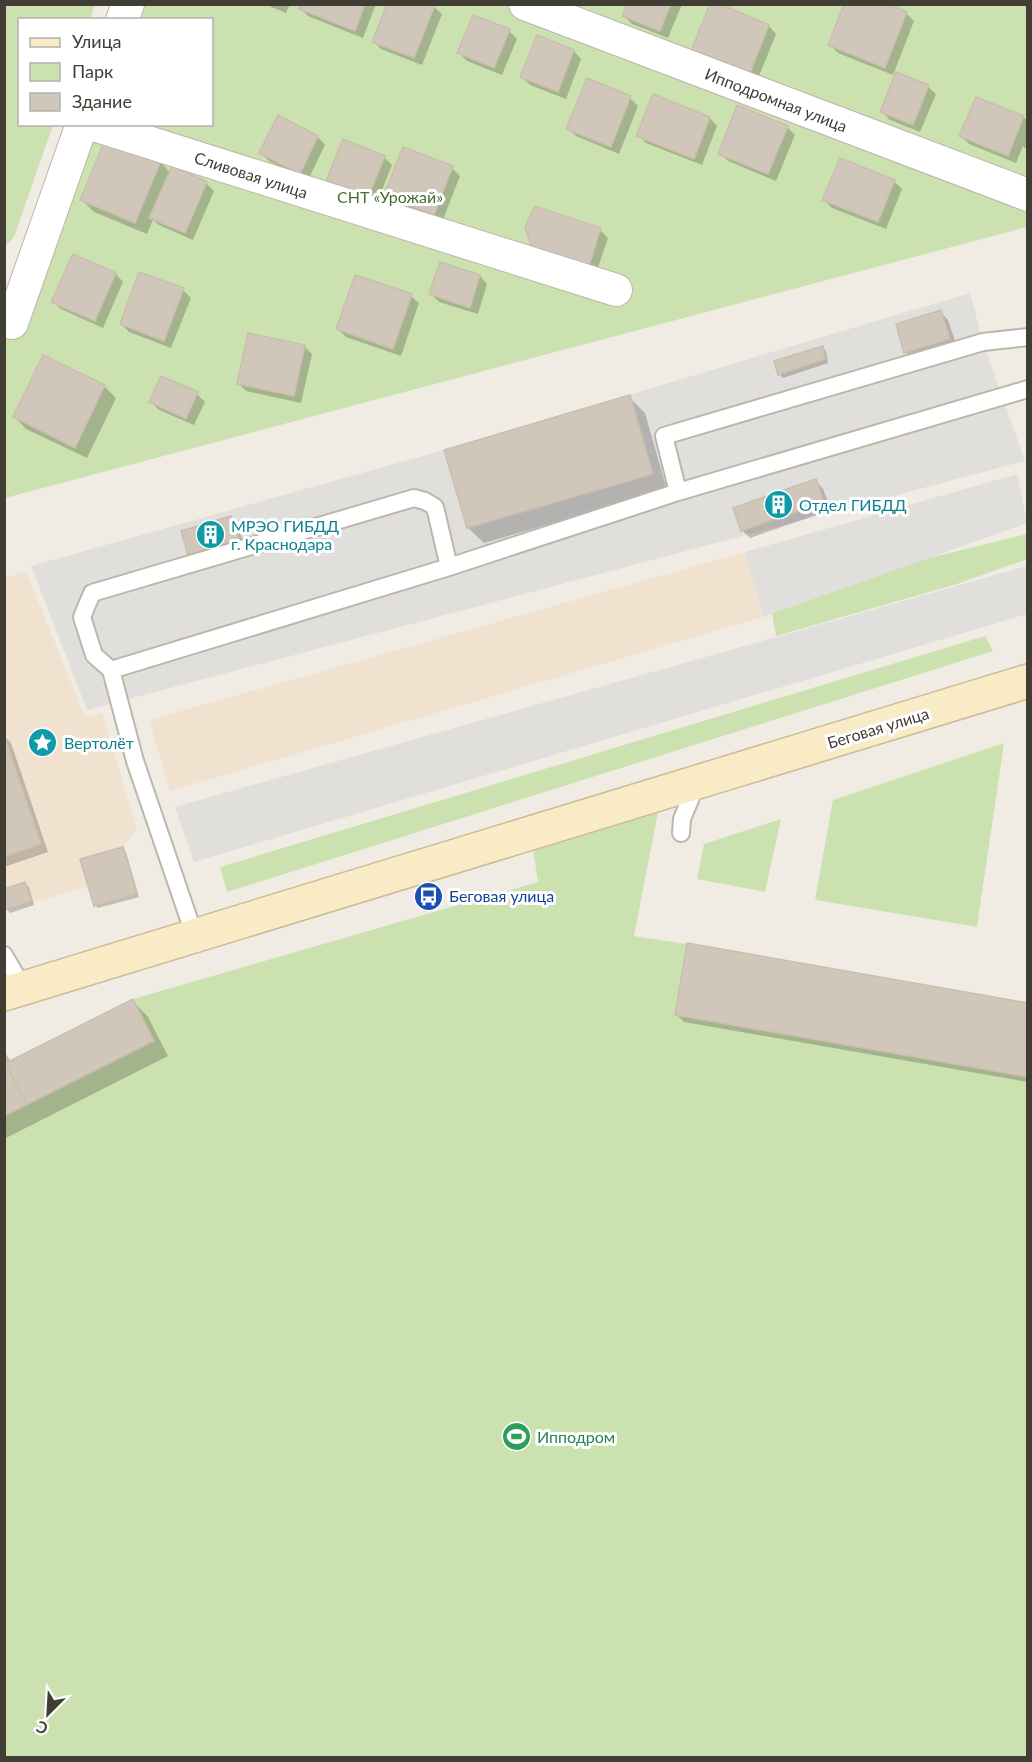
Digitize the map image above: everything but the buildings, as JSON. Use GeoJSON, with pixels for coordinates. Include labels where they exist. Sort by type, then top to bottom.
{"type":"FeatureCollection","features":[{"type":"Feature","properties":{"kind":"street","name":"Ипподромная улица"},"geometry":{"type":"LineString","coordinates":[[525,4],[1028,195]]}},
{"type":"Feature","properties":{"kind":"street"},"geometry":{"type":"LineString","coordinates":[[4,321],[12,323],[81,126]]}},
{"type":"Feature","properties":{"kind":"street","name":"Сливовая улица"},"geometry":{"type":"LineString","coordinates":[[97,126],[616,290]]}},
{"type":"Feature","properties":{"kind":"street","name":"Беговая улица"},"geometry":{"type":"LineString","coordinates":[[14,992],[1028,681]]}},
{"type":"Feature","properties":{"kind":"lane"},"geometry":{"type":"LineString","coordinates":[[678,492],[664,436],[983,342],[1028,337]]}},
{"type":"Feature","properties":{"kind":"lane"},"geometry":{"type":"LineString","coordinates":[[111,670],[449,567],[678,492],[1028,389]]}},
{"type":"Feature","properties":{"kind":"lane"},"geometry":{"type":"LineString","coordinates":[[195,937],[135,761],[111,670],[94,655],[82,617],[92,593],[414,498],[435,507],[449,567]]}},
{"type":"Feature","properties":{"kind":"lane"},"geometry":{"type":"LineString","coordinates":[[681,833],[682,819],[697,783]]}},
{"type":"Feature","properties":{"kind":"lane"},"geometry":{"type":"LineString","coordinates":[[4,955],[14,992]]}},
{"type":"Feature","properties":{"kind":"shaded area"},"geometry":{"type":"Polygon","coordinates":[[[970,293],[983,342],[1025,461],[87,710],[31,566],[444,450],[970,293]]]}},
{"type":"Feature","properties":{"kind":"shaded area"},"geometry":{"type":"Polygon","coordinates":[[[1017,474],[1027,523],[763,617],[745,552],[1017,474]]]}},
{"type":"Feature","properties":{"kind":"shaded area"},"geometry":{"type":"Polygon","coordinates":[[[745,552],[763,617],[170,791],[149,720],[745,552]]]}},
{"type":"Feature","properties":{"kind":"shaded area"},"geometry":{"type":"Polygon","coordinates":[[[1027,566],[1027,614],[194,862],[175,807],[1027,566]]]}},
{"type":"Feature","properties":{"kind":"shaded area"},"geometry":{"type":"Polygon","coordinates":[[[26,571],[85,717],[102,713],[137,829],[123,847],[80,859],[88,887],[5,910],[5,578],[26,571]]]}},
{"type":"Feature","properties":{"kind":"green space"},"geometry":{"type":"Polygon","coordinates":[[[7,5],[95,5],[90,18],[18,18],[18,126],[53,126],[14,237],[5,247],[4,11],[7,5]]]}},
{"type":"Feature","properties":{"kind":"green space","name":"СНТ «Урожай»"},"geometry":{"type":"Polygon","coordinates":[[[126,5],[1027,5],[1027,227],[5,498],[5,334],[82,126],[213,126],[213,18],[121,18],[126,5]]]}},
{"type":"Feature","properties":{"kind":"green space"},"geometry":{"type":"Polygon","coordinates":[[[1027,534],[1027,559],[957,584],[776,636],[771,608],[933,557],[1027,534]]]}},
{"type":"Feature","properties":{"kind":"green space"},"geometry":{"type":"Polygon","coordinates":[[[985,636],[993,651],[227,892],[220,867],[985,636]]]}},
{"type":"Feature","properties":{"kind":"green space"},"geometry":{"type":"Polygon","coordinates":[[[1004,743],[977,927],[815,900],[833,800],[1004,743]]]}},
{"type":"Feature","properties":{"kind":"green space","name":"Ипподром"},"geometry":{"type":"Polygon","coordinates":[[[658,812],[634,936],[687,944],[1027,1077],[1027,1757],[5,1758],[5,1116],[154,1041],[133,999],[538,882],[533,849],[658,812]]]}},
{"type":"Feature","properties":{"kind":"green space"},"geometry":{"type":"Polygon","coordinates":[[[781,819],[765,892],[697,879],[704,844],[781,819]]]}},
{"type":"Feature","properties":{"kind":"place","name":"Отдел ГИБДД"},"geometry":{"type":"Point","coordinates":[778,505]}},
{"type":"Feature","properties":{"kind":"place","name":"МРЭО ГИБДД г. Краснодара"},"geometry":{"type":"Point","coordinates":[210,535]}},
{"type":"Feature","properties":{"kind":"place","name":"Вертолёт"},"geometry":{"type":"Point","coordinates":[43,743]}},
{"type":"Feature","properties":{"kind":"place","name":"Беговая улица"},"geometry":{"type":"Point","coordinates":[428,896]}},
{"type":"Feature","properties":{"kind":"place","name":"Ипподром"},"geometry":{"type":"Point","coordinates":[516,1437]}}]}
